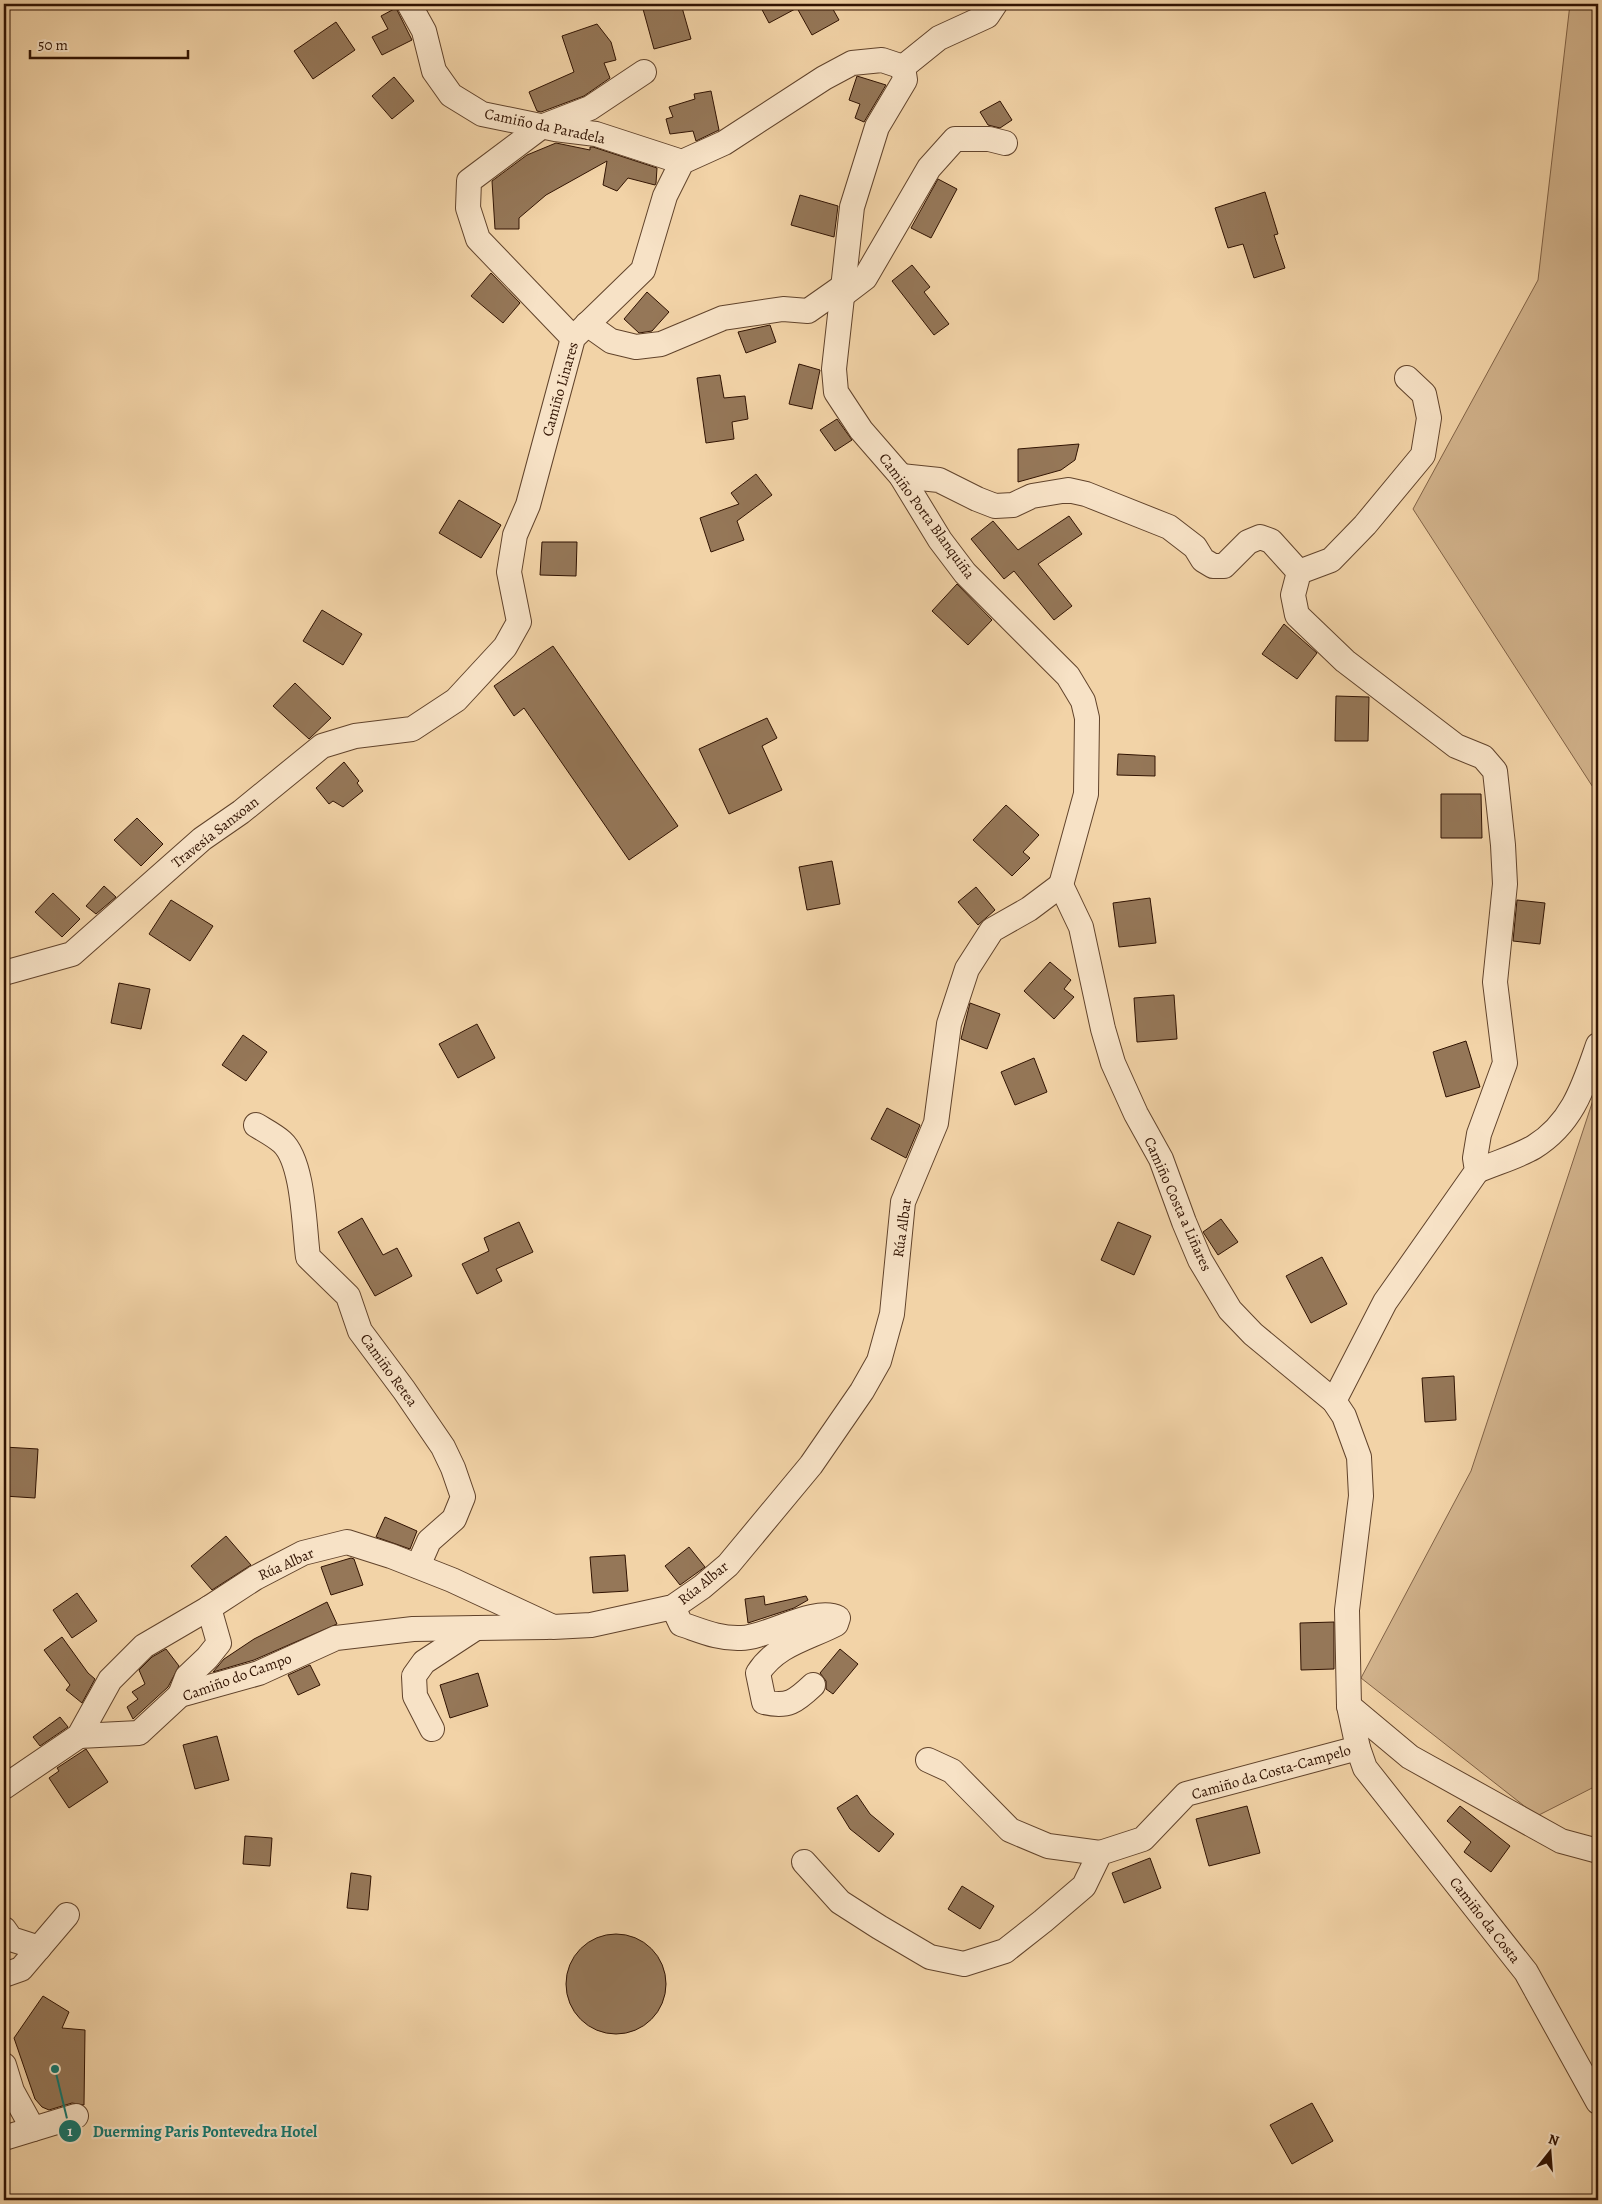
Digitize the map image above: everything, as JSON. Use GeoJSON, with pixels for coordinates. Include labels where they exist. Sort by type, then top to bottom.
{"type":"FeatureCollection","features":[{"type":"Feature","properties":{"kind":"street","name":"Camiño da Paradela"},"geometry":{"type":"LineString","coordinates":[[409,4],[424,31],[434,71],[451,95],[482,114],[542,127],[596,134],[682,162]]}},
{"type":"Feature","properties":{"kind":"street"},"geometry":{"type":"LineString","coordinates":[[682,162],[724,143],[824,78],[852,63],[882,60],[903,67],[939,38],[987,16],[995,4]]}},
{"type":"Feature","properties":{"kind":"street","name":"Camiño Porta Blanquiña"},"geometry":{"type":"LineString","coordinates":[[903,67],[905,80],[877,127],[852,208],[834,368],[836,392],[861,430],[901,476],[940,540],[965,573],[1068,676],[1084,701],[1087,718],[1086,794],[1061,885]]}},
{"type":"Feature","properties":{"kind":"street"},"geometry":{"type":"LineString","coordinates":[[644,72],[590,108],[542,127],[470,181],[468,208],[478,239],[580,331],[636,347],[661,344],[723,318],[783,310],[808,311],[865,278],[929,168],[954,139],[989,138],[1005,144]]}},
{"type":"Feature","properties":{"kind":"street","name":"Camiño Linares"},"geometry":{"type":"LineString","coordinates":[[412,729],[456,700],[505,647],[519,622],[509,572],[515,535],[528,505],[580,331],[643,270],[665,196],[682,162]]}},
{"type":"Feature","properties":{"kind":"street"},"geometry":{"type":"LineString","coordinates":[[1299,572],[1331,560],[1365,525],[1423,455],[1429,418],[1424,394],[1406,378]]}},
{"type":"Feature","properties":{"kind":"street"},"geometry":{"type":"LineString","coordinates":[[901,476],[939,480],[976,500],[995,506],[1013,505],[1032,496],[1068,490],[1086,494],[1169,527],[1195,547],[1203,560],[1213,566],[1224,566],[1248,542],[1260,537],[1271,541],[1299,572]]}},
{"type":"Feature","properties":{"kind":"street"},"geometry":{"type":"LineString","coordinates":[[1299,572],[1293,595],[1297,615],[1345,661],[1456,746],[1483,757],[1495,771],[1504,845],[1505,884],[1495,982],[1505,1063],[1479,1134],[1475,1158],[1477,1171]]}},
{"type":"Feature","properties":{"kind":"street","name":"Travesía Sanxoan"},"geometry":{"type":"LineString","coordinates":[[4,972],[72,954],[202,839],[241,812],[322,746],[355,736],[412,729]]}},
{"type":"Feature","properties":{"kind":"street","name":"Camiño Costa a Liñares"},"geometry":{"type":"LineString","coordinates":[[1061,885],[1081,927],[1104,1029],[1114,1063],[1136,1114],[1161,1160],[1200,1260],[1230,1310],[1241,1322],[1334,1401],[1344,1416],[1359,1457],[1361,1496],[1347,1610],[1349,1706],[1358,1748]]}},
{"type":"Feature","properties":{"kind":"street","name":"Rúa Albar"},"geometry":{"type":"LineString","coordinates":[[4,1787],[79,1736],[110,1680],[144,1646],[210,1608],[254,1578],[304,1553],[347,1542],[418,1566],[452,1580],[553,1627],[592,1625],[673,1607],[702,1588],[728,1565],[811,1465],[862,1391],[879,1361],[892,1314],[903,1202],[936,1123],[949,1024],[967,969],[992,930],[1028,909],[1061,885]]}},
{"type":"Feature","properties":{"kind":"street"},"geometry":{"type":"LineString","coordinates":[[1334,1401],[1385,1302],[1477,1171],[1534,1147],[1566,1121],[1584,1086],[1598,1044]]}},
{"type":"Feature","properties":{"kind":"street","name":"Camiño Retea"},"geometry":{"type":"LineString","coordinates":[[256,1125],[283,1142],[293,1159],[300,1188],[308,1257],[348,1296],[360,1331],[443,1447],[453,1468],[463,1498],[454,1519],[429,1541],[418,1566]]}},
{"type":"Feature","properties":{"kind":"street"},"geometry":{"type":"LineString","coordinates":[[673,1607],[681,1624],[716,1637],[743,1638],[801,1620],[832,1615],[838,1618],[836,1624],[790,1644],[768,1658],[758,1673],[764,1702],[785,1705],[813,1685]]}},
{"type":"Feature","properties":{"kind":"street"},"geometry":{"type":"LineString","coordinates":[[180,1695],[187,1677],[219,1643],[210,1608]]}},
{"type":"Feature","properties":{"kind":"street","name":"Camiño do Campo"},"geometry":{"type":"LineString","coordinates":[[79,1736],[139,1733],[180,1695],[259,1673],[336,1638],[412,1629],[553,1627]]}},
{"type":"Feature","properties":{"kind":"street"},"geometry":{"type":"LineString","coordinates":[[432,1729],[415,1696],[414,1676],[424,1662],[476,1628]]}},
{"type":"Feature","properties":{"kind":"street"},"geometry":{"type":"LineString","coordinates":[[1349,1706],[1410,1757],[1561,1841],[1598,1851]]}},
{"type":"Feature","properties":{"kind":"street","name":"Camiño da Costa-Campelo"},"geometry":{"type":"LineString","coordinates":[[1100,1853],[1143,1839],[1186,1794],[1358,1748]]}},
{"type":"Feature","properties":{"kind":"street","name":"Camiño da Costa"},"geometry":{"type":"LineString","coordinates":[[1358,1748],[1365,1768],[1526,1972],[1598,2102]]}},
{"type":"Feature","properties":{"kind":"street"},"geometry":{"type":"LineString","coordinates":[[804,1862],[840,1902],[879,1927],[930,1957],[964,1964],[1005,1951],[1084,1886],[1100,1853],[1048,1846],[1010,1830],[952,1771],[928,1760]]}},
{"type":"Feature","properties":{"kind":"street"},"geometry":{"type":"LineString","coordinates":[[4,1975],[21,1969],[67,1915]]}},
{"type":"Feature","properties":{"kind":"street"},"geometry":{"type":"LineString","coordinates":[[4,1929],[11,1939],[39,1948]]}},
{"type":"Feature","properties":{"kind":"street"},"geometry":{"type":"LineString","coordinates":[[4,2065],[12,2091],[34,2129]]}},
{"type":"Feature","properties":{"kind":"street"},"geometry":{"type":"LineString","coordinates":[[4,2138],[76,2116]]}},
{"type":"Feature","properties":{"kind":"shaded area"},"geometry":{"type":"Polygon","coordinates":[[[1570,4],[1598,4],[1598,795],[1413,509],[1538,280],[1570,4]]]}},
{"type":"Feature","properties":{"kind":"shaded area"},"geometry":{"type":"Polygon","coordinates":[[[1598,1085],[1598,1785],[1537,1816],[1361,1678],[1471,1471],[1598,1085]]]}},
{"type":"Feature","properties":{"kind":"building"},"geometry":{"type":"Polygon","coordinates":[[[663,4],[681,4],[691,39],[654,49],[643,9],[663,4]]]}},
{"type":"Feature","properties":{"kind":"building"},"geometry":{"type":"Polygon","coordinates":[[[759,4],[830,4],[839,20],[812,35],[797,8],[769,23],[759,4]]]}},
{"type":"Feature","properties":{"kind":"building"},"geometry":{"type":"Polygon","coordinates":[[[396,8],[412,40],[382,55],[372,37],[388,29],[381,16],[396,8]]]}},
{"type":"Feature","properties":{"kind":"building"},"geometry":{"type":"Polygon","coordinates":[[[336,22],[355,50],[313,79],[294,51],[336,22]]]}},
{"type":"Feature","properties":{"kind":"building"},"geometry":{"type":"Polygon","coordinates":[[[597,24],[611,42],[616,60],[604,63],[610,78],[584,96],[541,112],[537,111],[529,92],[574,72],[562,36],[597,24]]]}},
{"type":"Feature","properties":{"kind":"building"},"geometry":{"type":"Polygon","coordinates":[[[857,76],[886,85],[864,122],[855,118],[860,104],[849,100],[857,76]]]}},
{"type":"Feature","properties":{"kind":"building"},"geometry":{"type":"Polygon","coordinates":[[[394,77],[414,101],[392,119],[372,96],[394,77]]]}},
{"type":"Feature","properties":{"kind":"building"},"geometry":{"type":"Polygon","coordinates":[[[711,91],[719,130],[696,141],[693,131],[670,134],[666,119],[673,117],[669,107],[695,99],[694,94],[711,91]]]}},
{"type":"Feature","properties":{"kind":"building"},"geometry":{"type":"Polygon","coordinates":[[[1000,101],[1012,120],[1000,128],[988,125],[980,112],[1000,101]]]}},
{"type":"Feature","properties":{"kind":"building"},"geometry":{"type":"Polygon","coordinates":[[[556,143],[590,150],[590,147],[593,147],[657,168],[656,183],[655,185],[628,178],[617,191],[603,185],[607,161],[546,195],[519,218],[519,229],[495,229],[492,181],[527,155],[556,143]]]}},
{"type":"Feature","properties":{"kind":"building"},"geometry":{"type":"Polygon","coordinates":[[[938,179],[957,189],[931,238],[911,228],[938,179]]]}},
{"type":"Feature","properties":{"kind":"building"},"geometry":{"type":"Polygon","coordinates":[[[1265,192],[1278,234],[1274,235],[1285,268],[1254,278],[1243,244],[1228,248],[1215,208],[1265,192]]]}},
{"type":"Feature","properties":{"kind":"building"},"geometry":{"type":"Polygon","coordinates":[[[800,195],[838,206],[834,237],[791,225],[800,195]]]}},
{"type":"Feature","properties":{"kind":"building"},"geometry":{"type":"Polygon","coordinates":[[[912,265],[930,287],[924,292],[949,324],[934,335],[892,281],[912,265]]]}},
{"type":"Feature","properties":{"kind":"building"},"geometry":{"type":"Polygon","coordinates":[[[491,273],[520,303],[503,323],[471,296],[491,273]]]}},
{"type":"Feature","properties":{"kind":"building"},"geometry":{"type":"Polygon","coordinates":[[[647,292],[669,312],[652,331],[639,333],[624,319],[647,292]]]}},
{"type":"Feature","properties":{"kind":"building"},"geometry":{"type":"Polygon","coordinates":[[[770,325],[776,342],[746,353],[738,332],[770,325]]]}},
{"type":"Feature","properties":{"kind":"building"},"geometry":{"type":"Polygon","coordinates":[[[799,364],[820,370],[812,409],[789,404],[799,364]]]}},
{"type":"Feature","properties":{"kind":"building"},"geometry":{"type":"Polygon","coordinates":[[[720,375],[724,398],[745,396],[748,419],[732,422],[734,439],[706,443],[697,378],[720,375]]]}},
{"type":"Feature","properties":{"kind":"building"},"geometry":{"type":"Polygon","coordinates":[[[837,419],[852,440],[835,451],[820,430],[837,419]]]}},
{"type":"Feature","properties":{"kind":"building"},"geometry":{"type":"Polygon","coordinates":[[[1079,444],[1075,460],[1061,470],[1018,482],[1018,449],[1079,444]]]}},
{"type":"Feature","properties":{"kind":"building"},"geometry":{"type":"Polygon","coordinates":[[[756,474],[772,495],[737,521],[744,540],[711,552],[700,518],[739,504],[731,493],[756,474]]]}},
{"type":"Feature","properties":{"kind":"building"},"geometry":{"type":"Polygon","coordinates":[[[459,500],[501,525],[481,558],[439,533],[459,500]]]}},
{"type":"Feature","properties":{"kind":"building"},"geometry":{"type":"Polygon","coordinates":[[[1069,516],[1082,534],[1038,564],[1072,606],[1054,620],[1014,571],[1004,579],[971,539],[993,521],[1018,550],[1069,516]]]}},
{"type":"Feature","properties":{"kind":"building"},"geometry":{"type":"Polygon","coordinates":[[[542,542],[577,542],[576,576],[540,575],[542,542]]]}},
{"type":"Feature","properties":{"kind":"building"},"geometry":{"type":"Polygon","coordinates":[[[957,584],[992,620],[968,645],[932,611],[957,584]]]}},
{"type":"Feature","properties":{"kind":"building"},"geometry":{"type":"Polygon","coordinates":[[[322,610],[362,634],[343,665],[303,641],[322,610]]]}},
{"type":"Feature","properties":{"kind":"building"},"geometry":{"type":"Polygon","coordinates":[[[1284,624],[1317,653],[1297,679],[1262,654],[1284,624]]]}},
{"type":"Feature","properties":{"kind":"building"},"geometry":{"type":"Polygon","coordinates":[[[553,646],[678,826],[629,860],[524,708],[514,716],[494,686],[553,646]]]}},
{"type":"Feature","properties":{"kind":"building"},"geometry":{"type":"Polygon","coordinates":[[[295,683],[331,718],[309,739],[273,706],[295,683]]]}},
{"type":"Feature","properties":{"kind":"building"},"geometry":{"type":"Polygon","coordinates":[[[1336,696],[1369,697],[1368,741],[1335,741],[1336,696]]]}},
{"type":"Feature","properties":{"kind":"building"},"geometry":{"type":"Polygon","coordinates":[[[767,718],[777,738],[762,746],[782,790],[729,814],[699,749],[767,718]]]}},
{"type":"Feature","properties":{"kind":"building"},"geometry":{"type":"Polygon","coordinates":[[[1118,754],[1155,756],[1155,776],[1117,775],[1118,754]]]}},
{"type":"Feature","properties":{"kind":"building"},"geometry":{"type":"Polygon","coordinates":[[[344,762],[359,781],[357,783],[363,791],[343,807],[333,801],[329,804],[316,788],[344,762]]]}},
{"type":"Feature","properties":{"kind":"building"},"geometry":{"type":"Polygon","coordinates":[[[1441,794],[1481,794],[1482,838],[1441,838],[1441,794]]]}},
{"type":"Feature","properties":{"kind":"building"},"geometry":{"type":"Polygon","coordinates":[[[1006,805],[1039,835],[1023,852],[1030,858],[1012,876],[973,840],[1006,805]]]}},
{"type":"Feature","properties":{"kind":"building"},"geometry":{"type":"Polygon","coordinates":[[[137,818],[163,844],[141,866],[114,840],[137,818]]]}},
{"type":"Feature","properties":{"kind":"building"},"geometry":{"type":"Polygon","coordinates":[[[832,861],[840,904],[807,910],[799,867],[832,861]]]}},
{"type":"Feature","properties":{"kind":"building"},"geometry":{"type":"Polygon","coordinates":[[[104,886],[116,897],[96,914],[86,906],[104,886]]]}},
{"type":"Feature","properties":{"kind":"building"},"geometry":{"type":"Polygon","coordinates":[[[976,887],[995,910],[978,925],[958,902],[976,887]]]}},
{"type":"Feature","properties":{"kind":"building"},"geometry":{"type":"Polygon","coordinates":[[[53,893],[80,919],[62,937],[35,912],[53,893]]]}},
{"type":"Feature","properties":{"kind":"building"},"geometry":{"type":"Polygon","coordinates":[[[1150,898],[1156,943],[1119,947],[1113,903],[1150,898]]]}},
{"type":"Feature","properties":{"kind":"building"},"geometry":{"type":"Polygon","coordinates":[[[171,900],[213,926],[190,961],[149,934],[171,900]]]}},
{"type":"Feature","properties":{"kind":"building"},"geometry":{"type":"Polygon","coordinates":[[[1517,900],[1545,903],[1540,944],[1513,941],[1517,900]]]}},
{"type":"Feature","properties":{"kind":"building"},"geometry":{"type":"Polygon","coordinates":[[[1050,962],[1071,980],[1064,989],[1074,997],[1054,1019],[1024,991],[1050,962]]]}},
{"type":"Feature","properties":{"kind":"building"},"geometry":{"type":"Polygon","coordinates":[[[119,983],[150,989],[141,1029],[111,1023],[119,983]]]}},
{"type":"Feature","properties":{"kind":"building"},"geometry":{"type":"Polygon","coordinates":[[[1174,995],[1177,1039],[1137,1042],[1134,998],[1174,995]]]}},
{"type":"Feature","properties":{"kind":"building"},"geometry":{"type":"Polygon","coordinates":[[[970,1003],[1000,1014],[987,1049],[961,1039],[970,1003]]]}},
{"type":"Feature","properties":{"kind":"building"},"geometry":{"type":"Polygon","coordinates":[[[477,1024],[495,1058],[458,1078],[439,1044],[477,1024]]]}},
{"type":"Feature","properties":{"kind":"building"},"geometry":{"type":"Polygon","coordinates":[[[243,1035],[267,1052],[246,1081],[222,1065],[243,1035]]]}},
{"type":"Feature","properties":{"kind":"building"},"geometry":{"type":"Polygon","coordinates":[[[1466,1041],[1480,1087],[1446,1097],[1433,1052],[1466,1041]]]}},
{"type":"Feature","properties":{"kind":"building"},"geometry":{"type":"Polygon","coordinates":[[[1034,1058],[1047,1092],[1015,1105],[1001,1072],[1034,1058]]]}},
{"type":"Feature","properties":{"kind":"building"},"geometry":{"type":"Polygon","coordinates":[[[887,1108],[920,1125],[906,1158],[871,1139],[887,1108]]]}},
{"type":"Feature","properties":{"kind":"building"},"geometry":{"type":"Polygon","coordinates":[[[362,1218],[383,1255],[397,1248],[412,1276],[375,1296],[338,1232],[362,1218]]]}},
{"type":"Feature","properties":{"kind":"building"},"geometry":{"type":"Polygon","coordinates":[[[1221,1219],[1238,1242],[1218,1255],[1203,1232],[1221,1219]]]}},
{"type":"Feature","properties":{"kind":"building"},"geometry":{"type":"Polygon","coordinates":[[[519,1222],[533,1252],[496,1269],[502,1281],[477,1294],[462,1264],[489,1251],[484,1238],[519,1222]]]}},
{"type":"Feature","properties":{"kind":"building"},"geometry":{"type":"Polygon","coordinates":[[[1118,1222],[1151,1236],[1134,1275],[1101,1260],[1118,1222]]]}},
{"type":"Feature","properties":{"kind":"building"},"geometry":{"type":"Polygon","coordinates":[[[1322,1257],[1347,1304],[1311,1323],[1286,1276],[1322,1257]]]}},
{"type":"Feature","properties":{"kind":"building"},"geometry":{"type":"Polygon","coordinates":[[[1454,1376],[1456,1420],[1425,1422],[1422,1378],[1454,1376]]]}},
{"type":"Feature","properties":{"kind":"building"},"geometry":{"type":"Polygon","coordinates":[[[4,1447],[38,1449],[35,1498],[4,1496],[4,1447]]]}},
{"type":"Feature","properties":{"kind":"building"},"geometry":{"type":"Polygon","coordinates":[[[385,1517],[417,1531],[410,1549],[376,1537],[385,1517]]]}},
{"type":"Feature","properties":{"kind":"building"},"geometry":{"type":"Polygon","coordinates":[[[226,1536],[251,1565],[212,1590],[191,1566],[226,1536]]]}},
{"type":"Feature","properties":{"kind":"building"},"geometry":{"type":"Polygon","coordinates":[[[689,1547],[705,1567],[680,1585],[665,1566],[689,1547]]]}},
{"type":"Feature","properties":{"kind":"building"},"geometry":{"type":"Polygon","coordinates":[[[625,1555],[628,1591],[593,1593],[590,1557],[625,1555]]]}},
{"type":"Feature","properties":{"kind":"building"},"geometry":{"type":"Polygon","coordinates":[[[351,1558],[354,1559],[363,1585],[331,1595],[321,1567],[351,1558]]]}},
{"type":"Feature","properties":{"kind":"building"},"geometry":{"type":"Polygon","coordinates":[[[77,1593],[97,1621],[72,1638],[53,1610],[77,1593]]]}},
{"type":"Feature","properties":{"kind":"building"},"geometry":{"type":"Polygon","coordinates":[[[764,1596],[765,1605],[806,1596],[808,1600],[794,1608],[748,1623],[745,1599],[764,1596]]]}},
{"type":"Feature","properties":{"kind":"building"},"geometry":{"type":"Polygon","coordinates":[[[327,1602],[337,1624],[254,1660],[213,1672],[224,1659],[254,1639],[327,1602]]]}},
{"type":"Feature","properties":{"kind":"building"},"geometry":{"type":"Polygon","coordinates":[[[1334,1622],[1334,1669],[1301,1670],[1300,1623],[1334,1622]]]}},
{"type":"Feature","properties":{"kind":"building"},"geometry":{"type":"Polygon","coordinates":[[[62,1637],[88,1673],[95,1679],[82,1703],[66,1690],[70,1685],[44,1650],[62,1637]]]}},
{"type":"Feature","properties":{"kind":"building"},"geometry":{"type":"Polygon","coordinates":[[[166,1649],[179,1666],[168,1687],[133,1719],[127,1707],[138,1699],[132,1692],[145,1684],[139,1670],[152,1657],[166,1649]]]}},
{"type":"Feature","properties":{"kind":"building"},"geometry":{"type":"Polygon","coordinates":[[[840,1649],[858,1664],[833,1694],[826,1689],[826,1681],[820,1673],[840,1649]]]}},
{"type":"Feature","properties":{"kind":"building"},"geometry":{"type":"Polygon","coordinates":[[[310,1665],[320,1685],[298,1695],[288,1675],[310,1665]]]}},
{"type":"Feature","properties":{"kind":"building"},"geometry":{"type":"Polygon","coordinates":[[[478,1673],[488,1706],[450,1718],[440,1685],[478,1673]]]}},
{"type":"Feature","properties":{"kind":"building"},"geometry":{"type":"Polygon","coordinates":[[[60,1717],[68,1727],[40,1746],[33,1737],[60,1717]]]}},
{"type":"Feature","properties":{"kind":"building"},"geometry":{"type":"Polygon","coordinates":[[[217,1736],[229,1780],[195,1789],[183,1745],[217,1736]]]}},
{"type":"Feature","properties":{"kind":"building"},"geometry":{"type":"Polygon","coordinates":[[[86,1749],[108,1782],[69,1808],[49,1778],[59,1771],[57,1768],[86,1749]]]}},
{"type":"Feature","properties":{"kind":"building"},"geometry":{"type":"Polygon","coordinates":[[[857,1795],[870,1814],[894,1834],[879,1852],[850,1829],[837,1808],[857,1795]]]}},
{"type":"Feature","properties":{"kind":"building"},"geometry":{"type":"Polygon","coordinates":[[[1247,1806],[1260,1853],[1209,1866],[1196,1819],[1247,1806]]]}},
{"type":"Feature","properties":{"kind":"building"},"geometry":{"type":"Polygon","coordinates":[[[1460,1806],[1510,1846],[1491,1872],[1464,1852],[1471,1842],[1447,1821],[1460,1806]]]}},
{"type":"Feature","properties":{"kind":"building"},"geometry":{"type":"Polygon","coordinates":[[[245,1836],[272,1838],[270,1866],[243,1864],[245,1836]]]}},
{"type":"Feature","properties":{"kind":"building"},"geometry":{"type":"Polygon","coordinates":[[[1150,1858],[1161,1888],[1124,1903],[1112,1873],[1150,1858]]]}},
{"type":"Feature","properties":{"kind":"building"},"geometry":{"type":"Polygon","coordinates":[[[351,1873],[371,1876],[368,1910],[347,1908],[351,1873]]]}},
{"type":"Feature","properties":{"kind":"building"},"geometry":{"type":"Polygon","coordinates":[[[962,1886],[994,1906],[980,1929],[948,1909],[962,1886]]]}},
{"type":"Feature","properties":{"kind":"building"},"geometry":{"type":"Polygon","coordinates":[[[616,1934],[635,1938],[651,1949],[662,1965],[666,1984],[662,2003],[651,2019],[635,2030],[616,2034],[597,2030],[581,2019],[570,2003],[566,1984],[570,1965],[581,1949],[597,1938],[616,1934]]]}},
{"type":"Feature","properties":{"kind":"building"},"geometry":{"type":"Polygon","coordinates":[[[43,1996],[69,2012],[62,2028],[85,2030],[84,2105],[72,2103],[49,2110],[42,2107],[35,2099],[14,2038],[43,1996]]]}},
{"type":"Feature","properties":{"kind":"building"},"geometry":{"type":"Polygon","coordinates":[[[1312,2103],[1333,2141],[1292,2164],[1270,2125],[1312,2103]]]}},
{"type":"Feature","properties":{"kind":"place","name":"Duerming Paris Pontevedra Hotel"},"geometry":{"type":"Point","coordinates":[55,2069]}}]}
